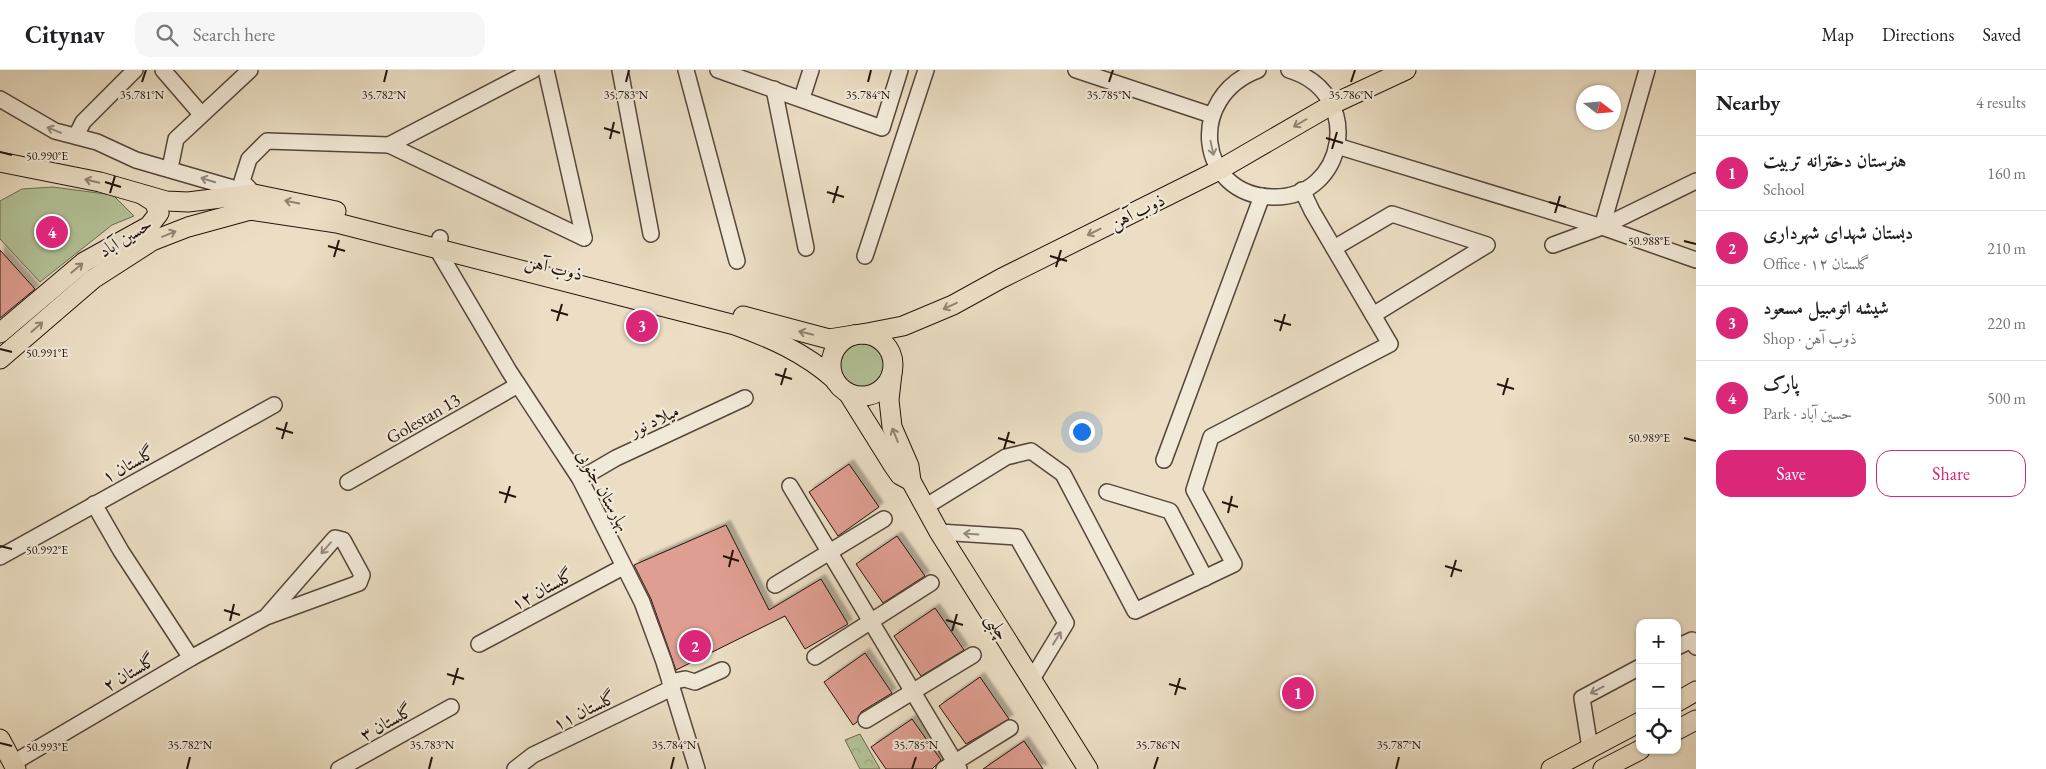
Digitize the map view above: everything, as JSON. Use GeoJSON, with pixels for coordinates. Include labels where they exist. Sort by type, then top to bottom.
{"type":"FeatureCollection","features":[{"type":"Feature","properties":{"kind":"main road","name":"ذوب آهن"},"geometry":{"type":"LineString","coordinates":[[438,243],[829,339],[858,335],[903,326],[953,305],[1002,278],[1219,170],[1333,104],[1406,70]]}},
{"type":"Feature","properties":{"kind":"main road"},"geometry":{"type":"LineString","coordinates":[[0,162],[140,193]]}},
{"type":"Feature","properties":{"kind":"main road","name":"حسین آباد"},"geometry":{"type":"LineString","coordinates":[[140,193],[166,201],[252,202]]}},
{"type":"Feature","properties":{"kind":"main road","name":"حسین آباد"},"geometry":{"type":"LineString","coordinates":[[0,333],[84,262],[149,226],[159,213],[154,202],[140,193]]}},
{"type":"Feature","properties":{"kind":"main road","name":"ذوب آهن"},"geometry":{"type":"LineString","coordinates":[[252,202],[339,212],[438,243],[735,325],[788,347],[819,366],[834,379]]}},
{"type":"Feature","properties":{"kind":"main road","name":"حسین آباد"},"geometry":{"type":"LineString","coordinates":[[0,359],[93,279],[152,241],[252,202]]}},
{"type":"Feature","properties":{"kind":"main road"},"geometry":{"type":"LineString","coordinates":[[858,335],[872,336],[888,347],[892,356],[889,400],[892,427],[909,466],[911,481],[900,475],[848,393],[834,379],[832,362],[834,353],[839,345],[858,335]]}},
{"type":"Feature","properties":{"kind":"main road"},"geometry":{"type":"LineString","coordinates":[[848,393],[857,396],[875,394],[889,382],[892,373]]}},
{"type":"Feature","properties":{"kind":"main road","name":"چلبی"},"geometry":{"type":"LineString","coordinates":[[911,481],[939,532],[1088,769]]}},
{"type":"Feature","properties":{"kind":"main road"},"geometry":{"type":"LineString","coordinates":[[1681,700],[1696,692]]}},
{"type":"Feature","properties":{"kind":"main road"},"geometry":{"type":"LineString","coordinates":[[1681,728],[1696,720]]}},
{"type":"Feature","properties":{"kind":"main road"},"geometry":{"type":"LineString","coordinates":[[1561,767],[1590,748],[1636,724]]}},
{"type":"Feature","properties":{"kind":"main road"},"geometry":{"type":"LineString","coordinates":[[0,739],[14,766]]}},
{"type":"Feature","properties":{"kind":"main road"},"geometry":{"type":"LineString","coordinates":[[1603,769],[1636,752]]}},
{"type":"Feature","properties":{"kind":"street"},"geometry":{"type":"LineString","coordinates":[[76,136],[83,122],[135,70]]}},
{"type":"Feature","properties":{"kind":"street"},"geometry":{"type":"LineString","coordinates":[[163,70],[201,114]]}},
{"type":"Feature","properties":{"kind":"street"},"geometry":{"type":"LineString","coordinates":[[170,168],[176,139],[250,70]]}},
{"type":"Feature","properties":{"kind":"street"},"geometry":{"type":"LineString","coordinates":[[389,145],[533,70]]}},
{"type":"Feature","properties":{"kind":"street"},"geometry":{"type":"LineString","coordinates":[[252,202],[242,180],[249,159],[267,142],[389,145],[584,238],[546,70]]}},
{"type":"Feature","properties":{"kind":"street"},"geometry":{"type":"LineString","coordinates":[[620,70],[651,234]]}},
{"type":"Feature","properties":{"kind":"street"},"geometry":{"type":"LineString","coordinates":[[686,70],[737,261]]}},
{"type":"Feature","properties":{"kind":"street"},"geometry":{"type":"LineString","coordinates":[[718,70],[802,98],[882,128],[900,70]]}},
{"type":"Feature","properties":{"kind":"street"},"geometry":{"type":"LineString","coordinates":[[802,98],[811,70]]}},
{"type":"Feature","properties":{"kind":"street"},"geometry":{"type":"LineString","coordinates":[[865,256],[926,70]]}},
{"type":"Feature","properties":{"kind":"street"},"geometry":{"type":"LineString","coordinates":[[1076,70],[1211,114]]}},
{"type":"Feature","properties":{"kind":"street"},"geometry":{"type":"LineString","coordinates":[[1258,70],[1242,76],[1226,89],[1211,114],[1211,147],[1219,170],[1224,177],[1234,184],[1262,196],[1274,197],[1296,194],[1315,183],[1329,166],[1337,146],[1338,124],[1333,104],[1319,86],[1302,74],[1289,70]]}},
{"type":"Feature","properties":{"kind":"street"},"geometry":{"type":"LineString","coordinates":[[1602,227],[1647,70]]}},
{"type":"Feature","properties":{"kind":"street"},"geometry":{"type":"LineString","coordinates":[[774,89],[806,248]]}},
{"type":"Feature","properties":{"kind":"street"},"geometry":{"type":"LineString","coordinates":[[0,99],[55,131],[97,142],[136,160],[170,168],[252,202]]}},
{"type":"Feature","properties":{"kind":"street"},"geometry":{"type":"LineString","coordinates":[[1337,146],[1602,227],[1696,260]]}},
{"type":"Feature","properties":{"kind":"street"},"geometry":{"type":"LineString","coordinates":[[1553,246],[1602,227],[1696,181]]}},
{"type":"Feature","properties":{"kind":"street"},"geometry":{"type":"LineString","coordinates":[[925,507],[1006,457],[1031,451],[1063,474],[1135,610],[1234,564],[1194,490],[1211,437],[1390,344],[1302,190]]}},
{"type":"Feature","properties":{"kind":"street"},"geometry":{"type":"LineString","coordinates":[[1164,460],[1262,196]]}},
{"type":"Feature","properties":{"kind":"street"},"geometry":{"type":"LineString","coordinates":[[1334,248],[1392,214],[1487,245],[1373,315]]}},
{"type":"Feature","properties":{"kind":"street","name":"بهارستان جنوبی"},"geometry":{"type":"LineString","coordinates":[[438,243],[518,385],[580,479],[642,602],[671,685],[697,769]]}},
{"type":"Feature","properties":{"kind":"street","name":"Golestan 13"},"geometry":{"type":"LineString","coordinates":[[348,482],[518,385]]}},
{"type":"Feature","properties":{"kind":"street","name":"میلاد نور"},"geometry":{"type":"LineString","coordinates":[[580,479],[616,458],[745,398]]}},
{"type":"Feature","properties":{"kind":"street","name":"گلستان ۱"},"geometry":{"type":"LineString","coordinates":[[0,557],[274,405]]}},
{"type":"Feature","properties":{"kind":"street"},"geometry":{"type":"LineString","coordinates":[[790,486],[913,692],[952,767],[1010,728]]}},
{"type":"Feature","properties":{"kind":"street"},"geometry":{"type":"LineString","coordinates":[[1107,492],[1170,511],[1205,578]]}},
{"type":"Feature","properties":{"kind":"street"},"geometry":{"type":"LineString","coordinates":[[94,504],[121,551],[191,658]]}},
{"type":"Feature","properties":{"kind":"street"},"geometry":{"type":"LineString","coordinates":[[775,585],[884,519]]}},
{"type":"Feature","properties":{"kind":"street"},"geometry":{"type":"LineString","coordinates":[[939,532],[1016,537],[1066,623],[1032,680]]}},
{"type":"Feature","properties":{"kind":"street","name":"گلستان ۲"},"geometry":{"type":"LineString","coordinates":[[14,766],[191,658],[266,617],[359,583],[362,575],[343,540],[335,538],[266,617]]}},
{"type":"Feature","properties":{"kind":"street","name":"گلستان ۱۲"},"geometry":{"type":"LineString","coordinates":[[479,644],[623,567]]}},
{"type":"Feature","properties":{"kind":"street"},"geometry":{"type":"LineString","coordinates":[[815,657],[931,584]]}},
{"type":"Feature","properties":{"kind":"street"},"geometry":{"type":"LineString","coordinates":[[1681,645],[1692,640],[1696,647]]}},
{"type":"Feature","properties":{"kind":"street"},"geometry":{"type":"LineString","coordinates":[[866,720],[973,655]]}},
{"type":"Feature","properties":{"kind":"street"},"geometry":{"type":"LineString","coordinates":[[1590,748],[1582,698],[1636,669]]}},
{"type":"Feature","properties":{"kind":"street"},"geometry":{"type":"LineString","coordinates":[[671,685],[685,679],[695,682],[722,670]]}},
{"type":"Feature","properties":{"kind":"street","name":"گلستان ۱۱"},"geometry":{"type":"LineString","coordinates":[[515,769],[541,751],[671,685]]}},
{"type":"Feature","properties":{"kind":"street","name":"گلستان ۳"},"geometry":{"type":"LineString","coordinates":[[339,769],[451,707]]}},
{"type":"Feature","properties":{"kind":"green space"},"geometry":{"type":"Polygon","coordinates":[[[53,187],[113,195],[134,216],[112,225],[40,282],[0,239],[0,201],[22,189],[53,187]]]}},
{"type":"Feature","properties":{"kind":"green space"},"geometry":{"type":"Polygon","coordinates":[[[863,339],[873,341],[882,347],[888,356],[890,366],[888,376],[882,385],[873,391],[863,393],[853,391],[844,385],[838,376],[836,366],[838,356],[844,347],[853,341],[863,339]]]}},
{"type":"Feature","properties":{"kind":"green space"},"geometry":{"type":"Polygon","coordinates":[[[860,734],[880,769],[860,769],[845,740],[860,734]]]}},
{"type":"Feature","properties":{"kind":"building"},"geometry":{"type":"Polygon","coordinates":[[[0,250],[35,289],[0,318],[0,250]]]}},
{"type":"Feature","properties":{"kind":"building"},"geometry":{"type":"Polygon","coordinates":[[[849,464],[879,507],[838,536],[809,492],[849,464]]]}},
{"type":"Feature","properties":{"kind":"building"},"geometry":{"type":"Polygon","coordinates":[[[726,525],[769,610],[821,579],[848,624],[805,649],[785,616],[676,670],[651,599],[634,565],[726,525]]]}},
{"type":"Feature","properties":{"kind":"building"},"geometry":{"type":"Polygon","coordinates":[[[897,536],[925,576],[883,603],[856,564],[897,536]]]}},
{"type":"Feature","properties":{"kind":"building"},"geometry":{"type":"Polygon","coordinates":[[[935,608],[964,650],[921,676],[894,636],[935,608]]]}},
{"type":"Feature","properties":{"kind":"building"},"geometry":{"type":"Polygon","coordinates":[[[865,653],[892,693],[861,712],[857,722],[853,725],[824,682],[865,653]]]}},
{"type":"Feature","properties":{"kind":"building"},"geometry":{"type":"Polygon","coordinates":[[[980,677],[1009,719],[966,744],[939,706],[980,677]]]}},
{"type":"Feature","properties":{"kind":"building"},"geometry":{"type":"Polygon","coordinates":[[[912,719],[941,760],[932,769],[886,769],[871,747],[912,719]]]}},
{"type":"Feature","properties":{"kind":"building"},"geometry":{"type":"Polygon","coordinates":[[[1024,741],[1043,769],[983,769],[1024,741]]]}},
{"type":"Feature","properties":{"kind":"place","name":"پارک"},"geometry":{"type":"Point","coordinates":[52,232]}},
{"type":"Feature","properties":{"kind":"place","name":"شیشه اتومبیل مسعود"},"geometry":{"type":"Point","coordinates":[642,326]}},
{"type":"Feature","properties":{"kind":"place","name":"دبستان شهدای شهرداری"},"geometry":{"type":"Point","coordinates":[695,646]}},
{"type":"Feature","properties":{"kind":"place","name":"هنرستان دخترانه تربیت"},"geometry":{"type":"Point","coordinates":[1298,693]}}]}
